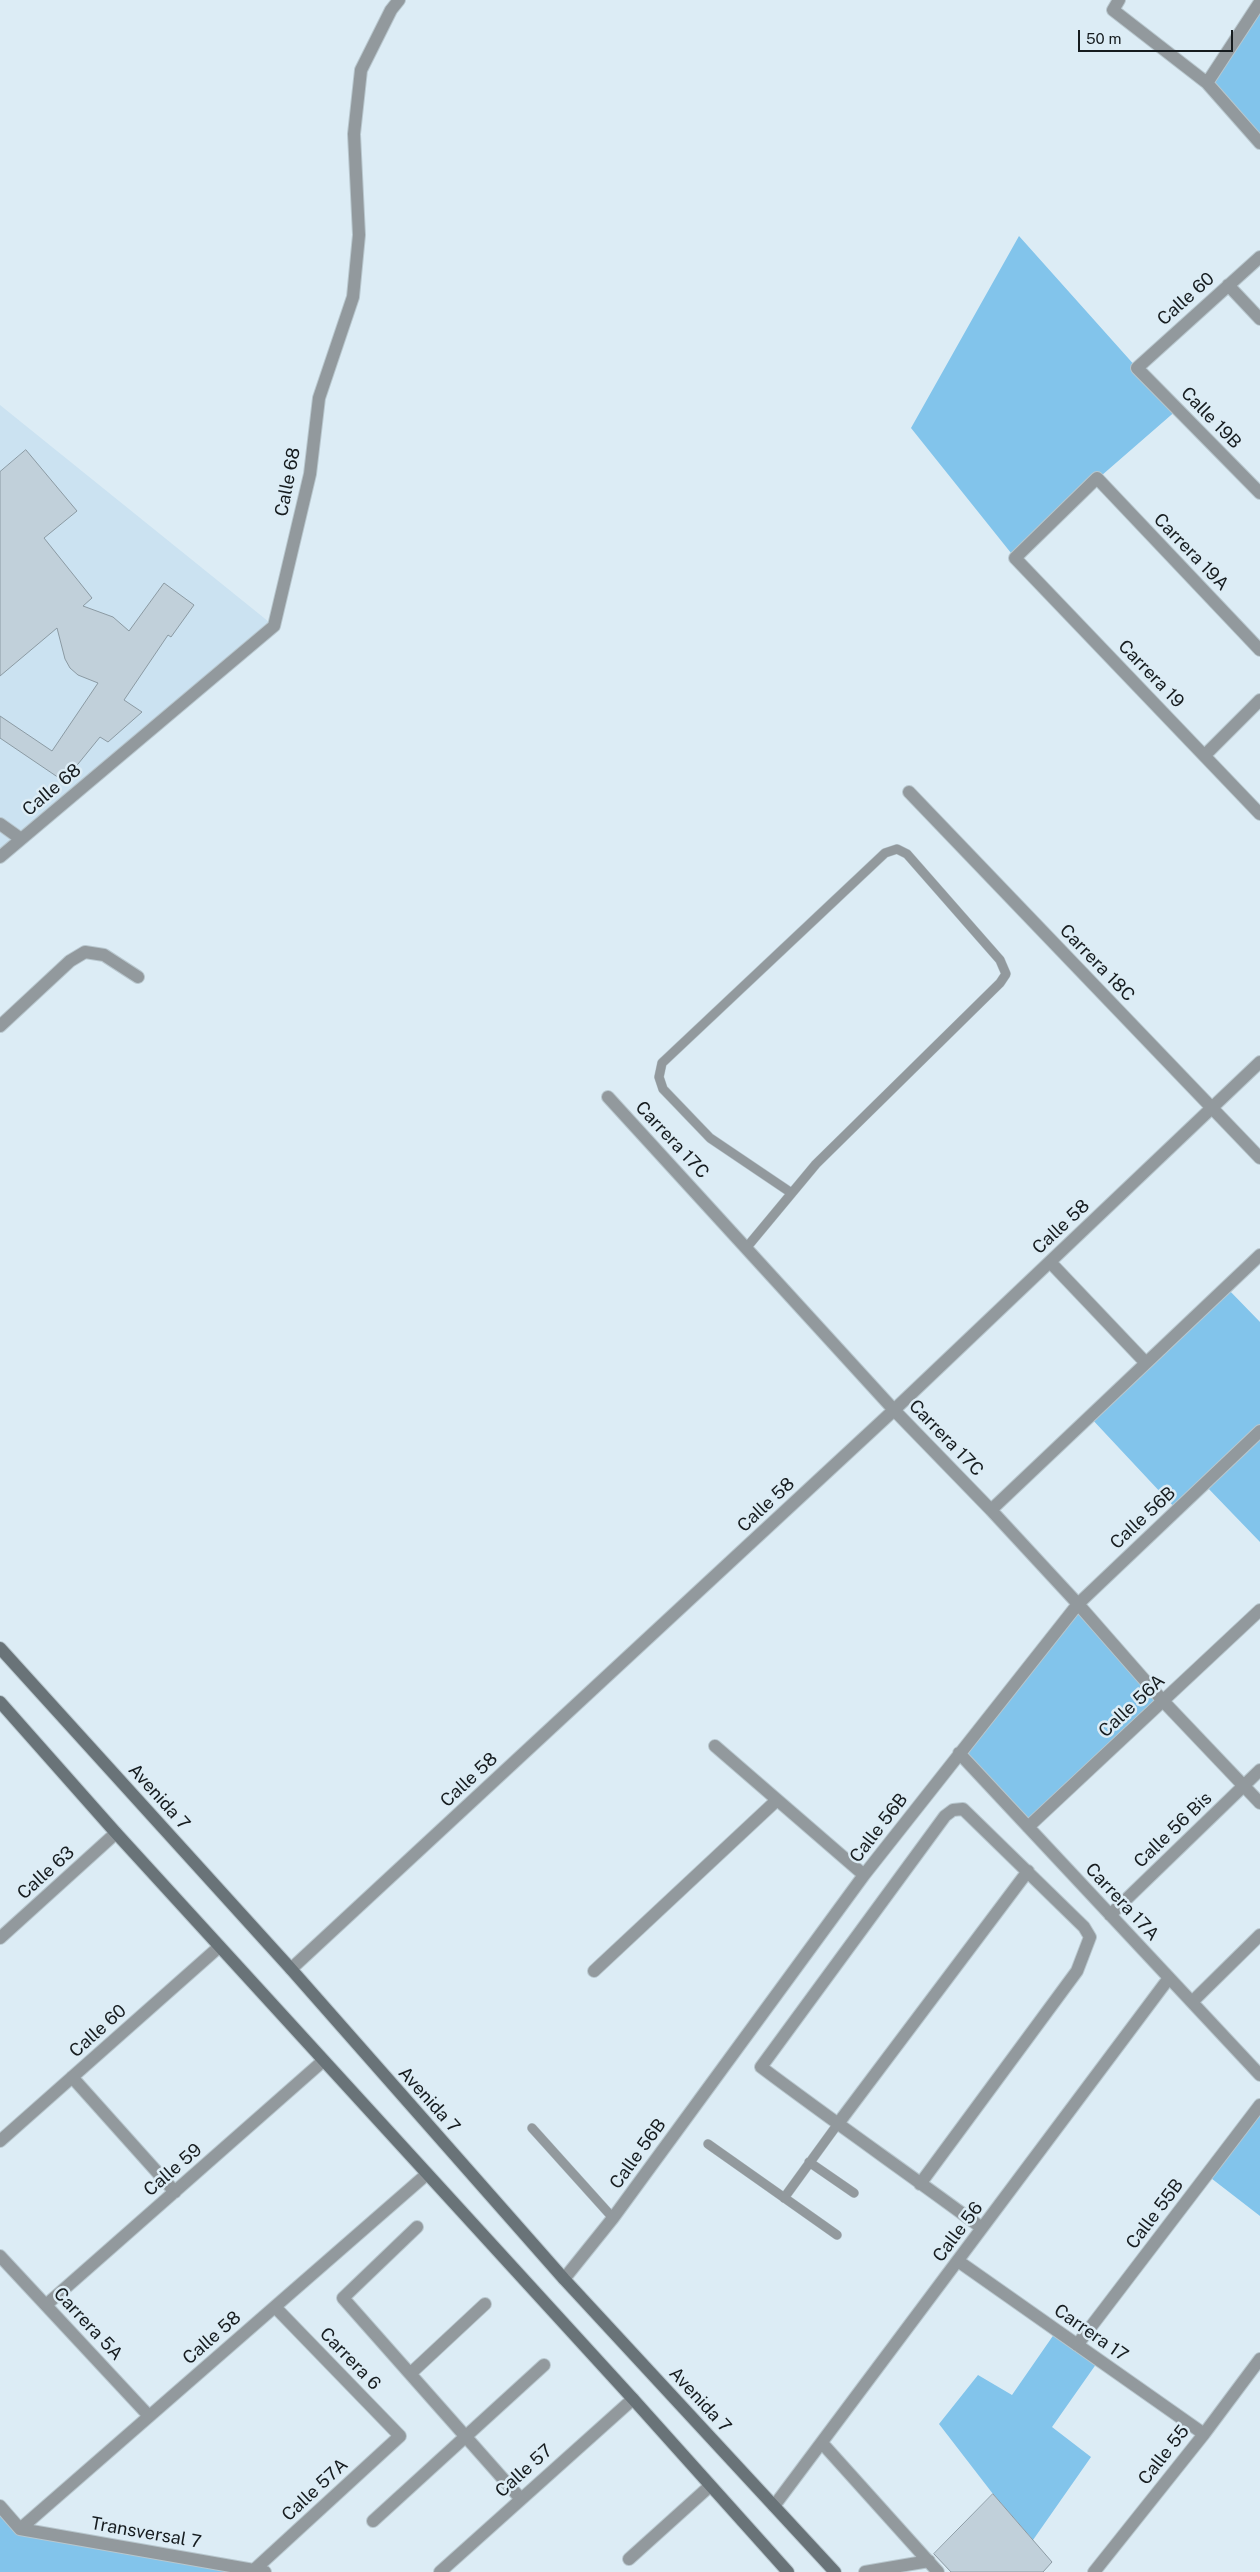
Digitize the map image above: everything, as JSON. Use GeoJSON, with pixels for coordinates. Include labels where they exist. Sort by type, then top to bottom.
{"type":"FeatureCollection","features":[{"type":"Feature","properties":{"kind":"main road","name":"Avenida 7"},"geometry":{"type":"LineString","coordinates":[[0,1648],[291,1969],[564,2279],[835,2572]]}},
{"type":"Feature","properties":{"kind":"main road"},"geometry":{"type":"LineString","coordinates":[[0,1702],[219,1947],[633,2399],[788,2572]]}},
{"type":"Feature","properties":{"kind":"street","name":"Calle 68"},"geometry":{"type":"LineString","coordinates":[[0,858],[274,626],[310,474],[319,398],[353,297],[359,235],[354,134],[362,70],[391,10],[399,0]]}},
{"type":"Feature","properties":{"kind":"street"},"geometry":{"type":"LineString","coordinates":[[1207,83],[1260,2]]}},
{"type":"Feature","properties":{"kind":"street"},"geometry":{"type":"LineString","coordinates":[[1116,5],[1207,83],[1260,143]]}},
{"type":"Feature","properties":{"kind":"street","name":"Calle 60"},"geometry":{"type":"LineString","coordinates":[[1137,368],[1260,257]]}},
{"type":"Feature","properties":{"kind":"street"},"geometry":{"type":"LineString","coordinates":[[1228,285],[1260,319]]}},
{"type":"Feature","properties":{"kind":"street","name":"Calle 19B"},"geometry":{"type":"LineString","coordinates":[[1137,368],[1260,493]]}},
{"type":"Feature","properties":{"kind":"street","name":"Carrera 19"},"geometry":{"type":"LineString","coordinates":[[1097,478],[1015,558],[1260,814]]}},
{"type":"Feature","properties":{"kind":"street","name":"Carrera 19A"},"geometry":{"type":"LineString","coordinates":[[1097,478],[1260,650]]}},
{"type":"Feature","properties":{"kind":"street"},"geometry":{"type":"LineString","coordinates":[[1205,755],[1260,700]]}},
{"type":"Feature","properties":{"kind":"street","name":"Carrera 18C"},"geometry":{"type":"LineString","coordinates":[[909,792],[1260,1158]]}},
{"type":"Feature","properties":{"kind":"street"},"geometry":{"type":"LineString","coordinates":[[0,824],[21,839]]}},
{"type":"Feature","properties":{"kind":"street"},"geometry":{"type":"LineString","coordinates":[[0,1026],[70,961],[85,952],[104,955],[138,976]]}},
{"type":"Feature","properties":{"kind":"street","name":"Calle 58"},"geometry":{"type":"LineString","coordinates":[[291,1969],[894,1410],[1260,1062]]}},
{"type":"Feature","properties":{"kind":"street","name":"Carrera 17C"},"geometry":{"type":"LineString","coordinates":[[608,1097],[894,1410],[991,1510],[1078,1604],[1163,1701],[1260,1802]]}},
{"type":"Feature","properties":{"kind":"street"},"geometry":{"type":"LineString","coordinates":[[991,1510],[1260,1255]]}},
{"type":"Feature","properties":{"kind":"street"},"geometry":{"type":"LineString","coordinates":[[1050,1262],[1146,1363]]}},
{"type":"Feature","properties":{"kind":"street","name":"Calle 56B"},"geometry":{"type":"LineString","coordinates":[[564,2279],[613,2218],[864,1875],[1078,1604],[1260,1431]]}},
{"type":"Feature","properties":{"kind":"street","name":"Calle 56A"},"geometry":{"type":"LineString","coordinates":[[1028,1827],[1260,1610]]}},
{"type":"Feature","properties":{"kind":"street"},"geometry":{"type":"LineString","coordinates":[[715,1746],[864,1875]]}},
{"type":"Feature","properties":{"kind":"street","name":"Carrera 17A"},"geometry":{"type":"LineString","coordinates":[[959,1753],[1260,2075]]}},
{"type":"Feature","properties":{"kind":"street","name":"Calle 56 Bis"},"geometry":{"type":"LineString","coordinates":[[1110,1915],[1260,1770]]}},
{"type":"Feature","properties":{"kind":"street"},"geometry":{"type":"LineString","coordinates":[[594,1971],[777,1800]]}},
{"type":"Feature","properties":{"kind":"street"},"geometry":{"type":"LineString","coordinates":[[920,2184],[1076,1971],[1085,1954],[1090,1936],[1084,1927],[963,1809],[953,1810],[945,1816],[761,2067],[837,2125],[920,2184],[982,2228]]}},
{"type":"Feature","properties":{"kind":"street","name":"Calle 63"},"geometry":{"type":"LineString","coordinates":[[0,1938],[116,1833]]}},
{"type":"Feature","properties":{"kind":"street"},"geometry":{"type":"LineString","coordinates":[[837,2125],[1028,1871]]}},
{"type":"Feature","properties":{"kind":"street"},"geometry":{"type":"LineString","coordinates":[[1192,2002],[1260,1935]]}},
{"type":"Feature","properties":{"kind":"street","name":"Calle 60"},"geometry":{"type":"LineString","coordinates":[[0,2141],[219,1947]]}},
{"type":"Feature","properties":{"kind":"street","name":"Calle 56"},"geometry":{"type":"LineString","coordinates":[[774,2506],[1169,1978]]}},
{"type":"Feature","properties":{"kind":"street","name":"Calle 59"},"geometry":{"type":"LineString","coordinates":[[46,2305],[323,2061]]}},
{"type":"Feature","properties":{"kind":"street"},"geometry":{"type":"LineString","coordinates":[[72,2077],[175,2192]]}},
{"type":"Feature","properties":{"kind":"street","name":"Calle 55B"},"geometry":{"type":"LineString","coordinates":[[1077,2345],[1260,2105]]}},
{"type":"Feature","properties":{"kind":"street","name":"Calle 58"},"geometry":{"type":"LineString","coordinates":[[20,2529],[427,2174]]}},
{"type":"Feature","properties":{"kind":"street"},"geometry":{"type":"LineString","coordinates":[[418,2227],[343,2298],[520,2498]]}},
{"type":"Feature","properties":{"kind":"street","name":"Carrera 5A"},"geometry":{"type":"LineString","coordinates":[[0,2256],[149,2416]]}},
{"type":"Feature","properties":{"kind":"street","name":"Carrera 17"},"geometry":{"type":"LineString","coordinates":[[958,2261],[1204,2434]]}},
{"type":"Feature","properties":{"kind":"street"},"geometry":{"type":"LineString","coordinates":[[411,2373],[485,2304]]}},
{"type":"Feature","properties":{"kind":"street","name":"Carrera 6"},"geometry":{"type":"LineString","coordinates":[[275,2307],[400,2436]]}},
{"type":"Feature","properties":{"kind":"street","name":"Calle 55"},"geometry":{"type":"LineString","coordinates":[[1094,2572],[1204,2434],[1260,2359]]}},
{"type":"Feature","properties":{"kind":"street"},"geometry":{"type":"LineString","coordinates":[[373,2521],[544,2365]]}},
{"type":"Feature","properties":{"kind":"street","name":"Calle 57"},"geometry":{"type":"LineString","coordinates":[[440,2572],[520,2498],[633,2399]]}},
{"type":"Feature","properties":{"kind":"street","name":"Calle 57A"},"geometry":{"type":"LineString","coordinates":[[260,2571],[400,2436]]}},
{"type":"Feature","properties":{"kind":"street"},"geometry":{"type":"LineString","coordinates":[[822,2442],[938,2572]]}},
{"type":"Feature","properties":{"kind":"street"},"geometry":{"type":"LineString","coordinates":[[629,2559],[710,2486]]}},
{"type":"Feature","properties":{"kind":"street"},"geometry":{"type":"LineString","coordinates":[[0,2506],[20,2529]]}},
{"type":"Feature","properties":{"kind":"street","name":"Transversal 7"},"geometry":{"type":"LineString","coordinates":[[20,2529],[260,2571]]}},
{"type":"Feature","properties":{"kind":"street"},"geometry":{"type":"LineString","coordinates":[[865,2572],[929,2562]]}},
{"type":"Feature","properties":{"kind":"lane"},"geometry":{"type":"LineString","coordinates":[[747,1247],[790,1192],[816,1164],[1000,983],[1006,974],[1000,960],[907,854],[897,849],[884,853],[662,1063],[659,1077],[663,1089],[710,1138],[790,1192]]}},
{"type":"Feature","properties":{"kind":"lane"},"geometry":{"type":"LineString","coordinates":[[784,2198],[837,2125]]}},
{"type":"Feature","properties":{"kind":"lane"},"geometry":{"type":"LineString","coordinates":[[532,2128],[613,2218]]}},
{"type":"Feature","properties":{"kind":"lane"},"geometry":{"type":"LineString","coordinates":[[708,2144],[837,2235]]}},
{"type":"Feature","properties":{"kind":"lane"},"geometry":{"type":"LineString","coordinates":[[809,2162],[854,2193]]}},
{"type":"Feature","properties":{"kind":"shaded area"},"geometry":{"type":"Polygon","coordinates":[[[1260,2],[1260,143],[1207,83],[1260,2]]]}},
{"type":"Feature","properties":{"kind":"shaded area"},"geometry":{"type":"Polygon","coordinates":[[[1019,236],[1137,368],[1178,409],[1086,489],[1015,558],[911,428],[1019,236]]]}},
{"type":"Feature","properties":{"kind":"shaded area"},"geometry":{"type":"Polygon","coordinates":[[[0,405],[274,626],[0,857],[0,405]]]}},
{"type":"Feature","properties":{"kind":"shaded area"},"geometry":{"type":"Polygon","coordinates":[[[1226,1287],[1260,1322],[1260,1542],[1204,1484],[1177,1510],[1090,1417],[1226,1287]]]}},
{"type":"Feature","properties":{"kind":"shaded area"},"geometry":{"type":"Polygon","coordinates":[[[1078,1604],[1163,1701],[1028,1827],[959,1753],[1078,1604]]]}},
{"type":"Feature","properties":{"kind":"shaded area"},"geometry":{"type":"Polygon","coordinates":[[[1260,2105],[1260,2216],[1207,2175],[1260,2105]]]}},
{"type":"Feature","properties":{"kind":"shaded area"},"geometry":{"type":"Polygon","coordinates":[[[1057,2330],[1099,2360],[1052,2427],[1091,2457],[1033,2540],[993,2494],[939,2424],[978,2375],[1012,2395],[1057,2330]]]}},
{"type":"Feature","properties":{"kind":"shaded area"},"geometry":{"type":"Polygon","coordinates":[[[0,2506],[21,2529],[265,2572],[0,2572],[0,2506]]]}},
{"type":"Feature","properties":{"kind":"building"},"geometry":{"type":"Polygon","coordinates":[[[26,450],[77,511],[44,538],[92,598],[83,606],[113,617],[129,631],[164,583],[194,605],[171,637],[168,635],[124,700],[142,712],[108,742],[100,737],[62,780],[0,738],[0,716],[52,751],[98,683],[78,675],[70,668],[65,659],[57,628],[0,676],[0,472],[26,450]]]}},
{"type":"Feature","properties":{"kind":"building"},"geometry":{"type":"Polygon","coordinates":[[[993,2494],[1052,2562],[1043,2572],[951,2572],[934,2554],[993,2494]]]}}]}
